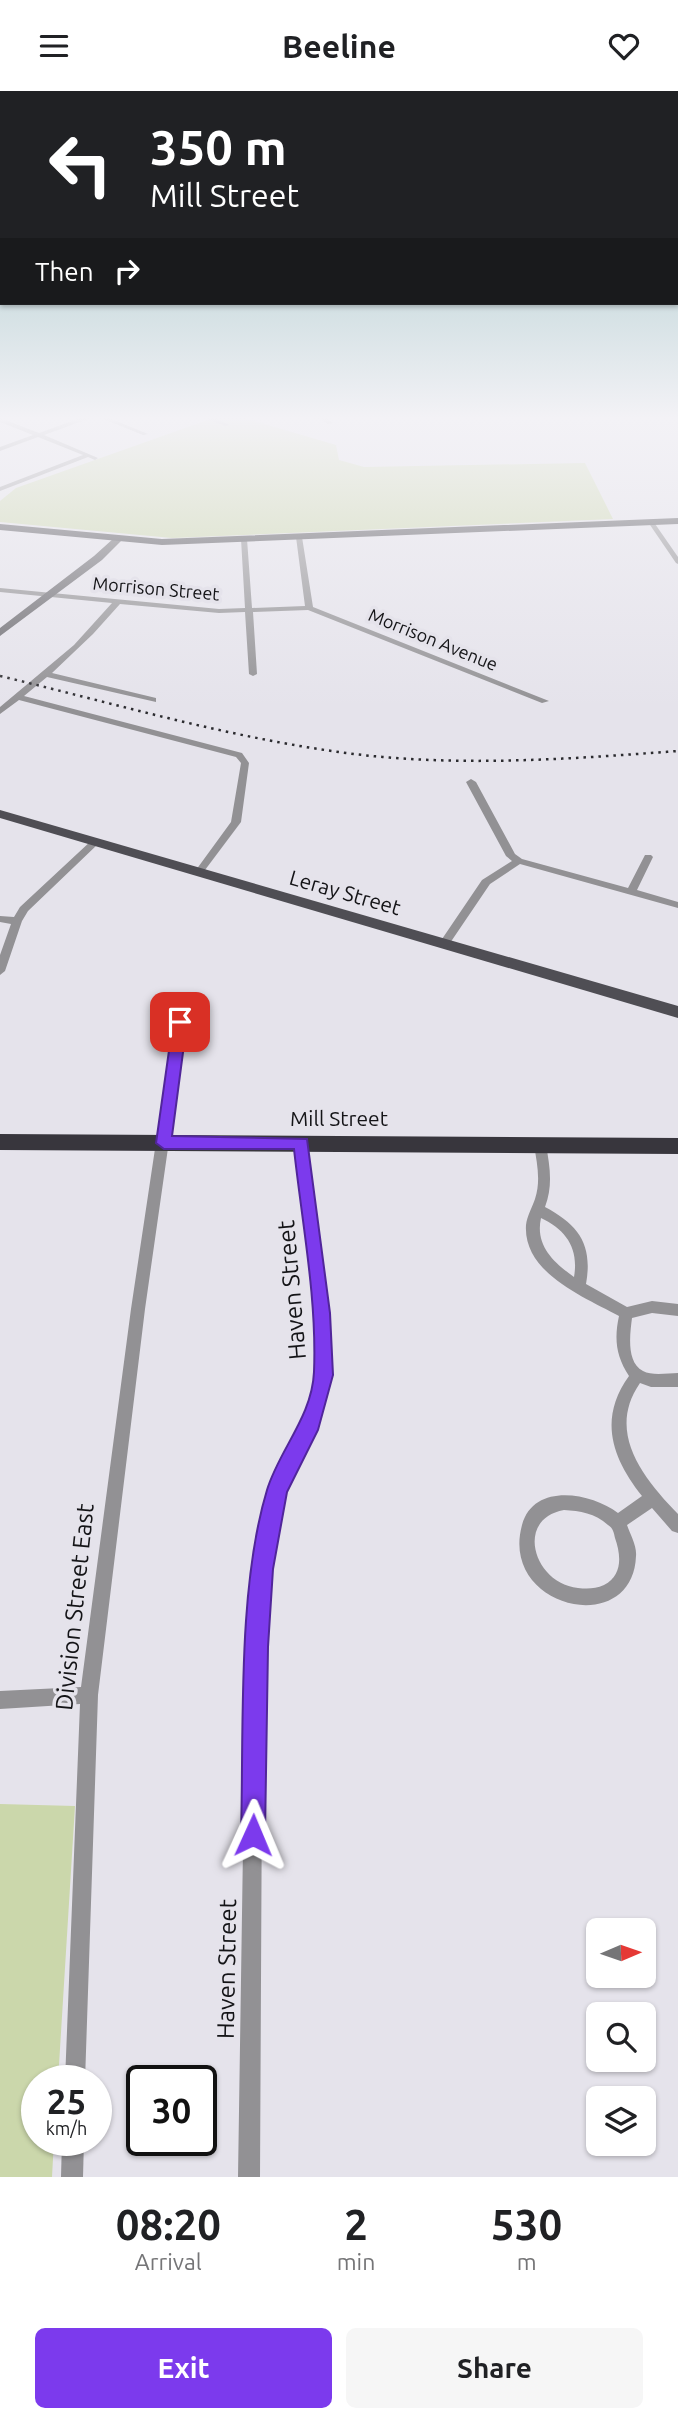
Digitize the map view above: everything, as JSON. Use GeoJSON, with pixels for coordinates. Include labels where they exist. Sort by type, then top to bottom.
{"type":"FeatureCollection","features":[{"type":"Feature","properties":{"kind":"highway","name":"Mill Street"},"geometry":{"type":"LineString","coordinates":[[0,1142],[678,1146]]}},
{"type":"Feature","properties":{"kind":"main road"},"geometry":{"type":"LineString","coordinates":[[0,527],[117,540],[162,542],[678,520]]}},
{"type":"Feature","properties":{"kind":"main road","name":"Leray Street"},"geometry":{"type":"LineString","coordinates":[[0,814],[678,1012]]}},
{"type":"Feature","properties":{"kind":"street"},"geometry":{"type":"LineString","coordinates":[[651,522],[678,562]]}},
{"type":"Feature","properties":{"kind":"street"},"geometry":{"type":"LineString","coordinates":[[299,537],[309,608]]}},
{"type":"Feature","properties":{"kind":"street"},"geometry":{"type":"LineString","coordinates":[[244,539],[253,674]]}},
{"type":"Feature","properties":{"kind":"street"},"geometry":{"type":"LineString","coordinates":[[0,633],[91,564],[117,540]]}},
{"type":"Feature","properties":{"kind":"street","name":"Morrison Street"},"geometry":{"type":"LineString","coordinates":[[0,590],[219,611],[309,608]]}},
{"type":"Feature","properties":{"kind":"street"},"geometry":{"type":"LineString","coordinates":[[0,711],[91,635],[117,602]]}},
{"type":"Feature","properties":{"kind":"street","name":"Morrison Avenue"},"geometry":{"type":"LineString","coordinates":[[309,608],[545,701]]}},
{"type":"Feature","properties":{"kind":"street"},"geometry":{"type":"LineString","coordinates":[[46,674],[153,700]]}},
{"type":"Feature","properties":{"kind":"street"},"geometry":{"type":"LineString","coordinates":[[18,697],[239,755],[245,763],[236,822],[199,872]]}},
{"type":"Feature","properties":{"kind":"street"},"geometry":{"type":"LineString","coordinates":[[471,782],[512,856],[519,861],[678,905]]}},
{"type":"Feature","properties":{"kind":"street"},"geometry":{"type":"LineString","coordinates":[[0,971],[17,921],[24,909],[95,842]]}},
{"type":"Feature","properties":{"kind":"street"},"geometry":{"type":"LineString","coordinates":[[631,892],[648,857]]}},
{"type":"Feature","properties":{"kind":"street"},"geometry":{"type":"LineString","coordinates":[[444,944],[486,882],[519,861]]}},
{"type":"Feature","properties":{"kind":"street"},"geometry":{"type":"LineString","coordinates":[[0,919],[17,921]]}},
{"type":"Feature","properties":{"kind":"street"},"geometry":{"type":"LineString","coordinates":[[164,1143],[180,1022]]}},
{"type":"Feature","properties":{"kind":"street","name":"Division Street East"},"geometry":{"type":"LineString","coordinates":[[76,2065],[89,1695],[138,1309],[164,1143]]}},
{"type":"Feature","properties":{"kind":"street","name":"Haven Street"},"geometry":{"type":"LineString","coordinates":[[249,2177],[253,1782],[263,1569],[277,1490],[308,1430],[323,1375],[325,1354],[301,1143]]}},
{"type":"Feature","properties":{"kind":"street"},"geometry":{"type":"LineString","coordinates":[[540,1145],[545,1172],[533,1225],[534,1241],[542,1259],[579,1286],[626,1313],[652,1307],[678,1310]]}},
{"type":"Feature","properties":{"kind":"street"},"geometry":{"type":"LineString","coordinates":[[538,1210],[550,1215],[582,1247],[584,1260],[579,1286]]}},
{"type":"Feature","properties":{"kind":"street"},"geometry":{"type":"LineString","coordinates":[[626,1313],[621,1341],[624,1359],[637,1376],[651,1380],[678,1380]]}},
{"type":"Feature","properties":{"kind":"street"},"geometry":{"type":"LineString","coordinates":[[637,1376],[622,1400],[618,1422],[634,1475],[652,1499],[678,1525]]}},
{"type":"Feature","properties":{"kind":"street"},"geometry":{"type":"LineString","coordinates":[[618,1522],[652,1499]]}},
{"type":"Feature","properties":{"kind":"street"},"geometry":{"type":"LineString","coordinates":[[572,1500],[607,1512],[618,1522],[629,1552],[627,1571],[617,1588],[600,1598],[580,1599],[558,1594],[544,1583],[531,1561],[527,1541],[530,1524],[542,1510],[555,1502],[572,1500]]}},
{"type":"Feature","properties":{"kind":"street"},"geometry":{"type":"LineString","coordinates":[[0,1700],[89,1695]]}},
{"type":"Feature","properties":{"kind":"street"},"geometry":{"type":"LineString","coordinates":[[72,2177],[73,2156]]}},
{"type":"Feature","properties":{"kind":"green space"},"geometry":{"type":"Polygon","coordinates":[[[0,513],[610,513],[613,519],[172,538],[0,522],[0,513]]]}},
{"type":"Feature","properties":{"kind":"green space"},"geometry":{"type":"Polygon","coordinates":[[[0,1804],[75,1806],[59,2065],[21,2065],[21,2156],[53,2156],[52,2177],[0,2177],[0,1804]]]}},
{"type":"Feature","properties":{"kind":"railway"},"geometry":{"type":"LineString","coordinates":[[0,676],[220,730],[354,754],[475,761],[678,751]]}},
{"type":"Feature","properties":{"kind":"route"},"geometry":{"type":"LineString","coordinates":[[180,1022],[164,1143],[301,1143],[325,1354],[323,1375],[308,1430],[277,1490],[263,1569],[257,1647],[253,1835]]}}]}
